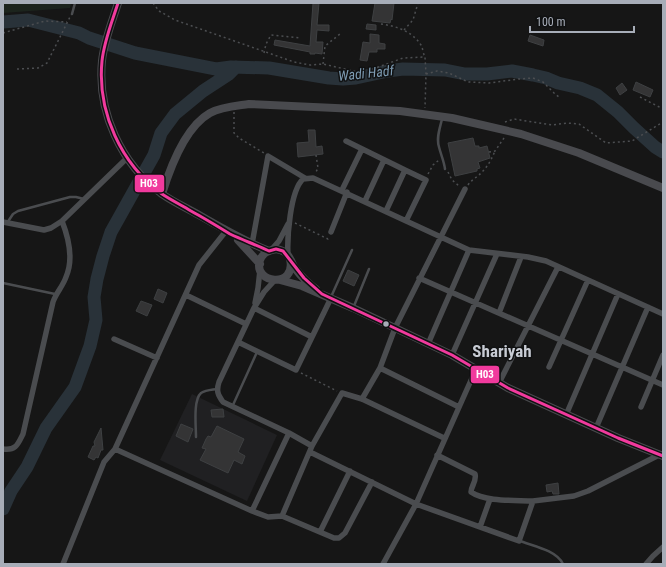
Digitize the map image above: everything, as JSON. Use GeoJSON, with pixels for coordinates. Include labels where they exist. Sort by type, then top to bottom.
{"type":"FeatureCollection","features":[{"type":"Feature","properties":{"kind":"street"},"geometry":{"type":"LineString","coordinates":[[118,3],[105,43],[101,83],[109,123],[127,158],[147,181],[162,194],[229,233],[252,244],[271,250],[283,251],[304,278],[322,294]]}},
{"type":"Feature","properties":{"kind":"street"},"geometry":{"type":"LineString","coordinates":[[162,194],[166,180],[186,138],[197,123],[210,113],[249,104],[400,111],[443,117],[504,130],[579,153],[663,188]]}},
{"type":"Feature","properties":{"kind":"street"},"geometry":{"type":"LineString","coordinates":[[346,141],[426,180],[406,221]]}},
{"type":"Feature","properties":{"kind":"street"},"geometry":{"type":"LineString","coordinates":[[331,232],[344,191],[362,149]]}},
{"type":"Feature","properties":{"kind":"street"},"geometry":{"type":"LineString","coordinates":[[252,244],[268,156],[305,178],[313,178],[344,191],[469,250],[539,259],[663,314]]}},
{"type":"Feature","properties":{"kind":"street"},"geometry":{"type":"LineString","coordinates":[[5,222],[44,230],[51,228],[62,221],[127,158]]}},
{"type":"Feature","properties":{"kind":"street"},"geometry":{"type":"LineString","coordinates":[[365,201],[384,160]]}},
{"type":"Feature","properties":{"kind":"street"},"geometry":{"type":"LineString","coordinates":[[386,211],[405,170]]}},
{"type":"Feature","properties":{"kind":"street"},"geometry":{"type":"LineString","coordinates":[[305,178],[298,186],[290,220],[289,258],[291,264],[289,272],[287,275],[277,280],[264,292],[254,308],[219,382],[217,389],[218,395],[223,402],[289,433],[311,449],[350,471],[416,504],[519,541],[533,501]]}},
{"type":"Feature","properties":{"kind":"street"},"geometry":{"type":"LineString","coordinates":[[362,399],[380,368],[395,328],[465,189]]}},
{"type":"Feature","properties":{"kind":"street"},"geometry":{"type":"LineString","coordinates":[[254,308],[262,256],[271,250],[282,236],[290,220]]}},
{"type":"Feature","properties":{"kind":"street"},"geometry":{"type":"LineString","coordinates":[[3,449],[10,450],[14,448],[18,444],[23,434],[53,302],[66,278],[69,269],[70,254],[68,236],[62,221]]}},
{"type":"Feature","properties":{"kind":"street"},"geometry":{"type":"LineString","coordinates":[[229,233],[246,248],[267,278],[294,283],[331,298],[452,355],[508,388],[566,415],[661,455]]}},
{"type":"Feature","properties":{"kind":"street"},"geometry":{"type":"LineString","coordinates":[[63,564],[104,462],[115,449],[199,265],[229,233]]}},
{"type":"Feature","properties":{"kind":"street"},"geometry":{"type":"LineString","coordinates":[[428,344],[469,250]]}},
{"type":"Feature","properties":{"kind":"street"},"geometry":{"type":"LineString","coordinates":[[452,355],[497,254]]}},
{"type":"Feature","properties":{"kind":"street"},"geometry":{"type":"LineString","coordinates":[[498,313],[521,257]]}},
{"type":"Feature","properties":{"kind":"street"},"geometry":{"type":"LineString","coordinates":[[500,383],[558,267]]}},
{"type":"Feature","properties":{"kind":"street"},"geometry":{"type":"LineString","coordinates":[[419,278],[663,385]]}},
{"type":"Feature","properties":{"kind":"street"},"geometry":{"type":"LineString","coordinates":[[549,367],[588,280]]}},
{"type":"Feature","properties":{"kind":"street"},"geometry":{"type":"LineString","coordinates":[[566,415],[618,294]]}},
{"type":"Feature","properties":{"kind":"street"},"geometry":{"type":"LineString","coordinates":[[186,295],[246,324]]}},
{"type":"Feature","properties":{"kind":"street"},"geometry":{"type":"LineString","coordinates":[[238,342],[296,370],[331,298]]}},
{"type":"Feature","properties":{"kind":"street"},"geometry":{"type":"LineString","coordinates":[[596,428],[648,307]]}},
{"type":"Feature","properties":{"kind":"street"},"geometry":{"type":"LineString","coordinates":[[254,308],[312,337]]}},
{"type":"Feature","properties":{"kind":"street"},"geometry":{"type":"LineString","coordinates":[[114,339],[156,358]]}},
{"type":"Feature","properties":{"kind":"street"},"geometry":{"type":"LineString","coordinates":[[641,407],[662,358]]}},
{"type":"Feature","properties":{"kind":"street"},"geometry":{"type":"LineString","coordinates":[[380,368],[458,407]]}},
{"type":"Feature","properties":{"kind":"street"},"geometry":{"type":"LineString","coordinates":[[383,564],[416,504],[444,438],[476,369]]}},
{"type":"Feature","properties":{"kind":"street"},"geometry":{"type":"LineString","coordinates":[[282,516],[311,449],[342,393],[362,399],[444,438]]}},
{"type":"Feature","properties":{"kind":"street"},"geometry":{"type":"LineString","coordinates":[[252,511],[289,433]]}},
{"type":"Feature","properties":{"kind":"street"},"geometry":{"type":"LineString","coordinates":[[115,449],[252,511],[268,517],[282,516],[334,538],[339,538],[343,535],[372,482]]}},
{"type":"Feature","properties":{"kind":"street"},"geometry":{"type":"LineString","coordinates":[[437,455],[475,474],[476,477],[471,492],[490,499],[533,501],[574,496],[588,491],[661,455]]}},
{"type":"Feature","properties":{"kind":"street"},"geometry":{"type":"LineString","coordinates":[[320,532],[350,471]]}},
{"type":"Feature","properties":{"kind":"street"},"geometry":{"type":"LineString","coordinates":[[480,527],[490,499]]}},
{"type":"Feature","properties":{"kind":"street"},"geometry":{"type":"LineString","coordinates":[[646,564],[652,556],[663,547]]}},
{"type":"Feature","properties":{"kind":"lane"},"geometry":{"type":"LineString","coordinates":[[72,14],[75,3]]}},
{"type":"Feature","properties":{"kind":"lane"},"geometry":{"type":"LineString","coordinates":[[443,117],[438,138],[439,148],[444,159],[445,169]]}},
{"type":"Feature","properties":{"kind":"lane"},"geometry":{"type":"LineString","coordinates":[[5,222],[18,211],[73,197],[84,199]]}},
{"type":"Feature","properties":{"kind":"lane"},"geometry":{"type":"LineString","coordinates":[[331,298],[352,250]]}},
{"type":"Feature","properties":{"kind":"lane"},"geometry":{"type":"LineString","coordinates":[[353,308],[369,269]]}},
{"type":"Feature","properties":{"kind":"lane"},"geometry":{"type":"LineString","coordinates":[[3,283],[56,294]]}},
{"type":"Feature","properties":{"kind":"lane"},"geometry":{"type":"LineString","coordinates":[[232,406],[257,352]]}},
{"type":"Feature","properties":{"kind":"lane"},"geometry":{"type":"LineString","coordinates":[[196,436],[196,405],[198,398],[200,394],[206,390],[217,389]]}},
{"type":"Feature","properties":{"kind":"lane"},"geometry":{"type":"LineString","coordinates":[[519,541],[550,552],[561,560],[563,564]]}},
{"type":"Feature","properties":{"kind":"path"},"geometry":{"type":"LineString","coordinates":[[152,3],[159,11],[175,20],[264,53],[294,62],[310,65],[323,64],[362,73],[403,58],[425,57]]}},
{"type":"Feature","properties":{"kind":"path"},"geometry":{"type":"LineString","coordinates":[[404,30],[413,20],[418,3]]}},
{"type":"Feature","properties":{"kind":"path"},"geometry":{"type":"LineString","coordinates":[[18,69],[38,68],[47,63],[72,14]]}},
{"type":"Feature","properties":{"kind":"path"},"geometry":{"type":"LineString","coordinates":[[3,33],[45,21],[67,22]]}},
{"type":"Feature","properties":{"kind":"path"},"geometry":{"type":"LineString","coordinates":[[381,24],[404,30],[421,45],[425,57],[426,74],[424,91],[425,114]]}},
{"type":"Feature","properties":{"kind":"path"},"geometry":{"type":"LineString","coordinates":[[323,64],[325,46],[340,34]]}},
{"type":"Feature","properties":{"kind":"path"},"geometry":{"type":"LineString","coordinates":[[264,53],[271,36],[300,38]]}},
{"type":"Feature","properties":{"kind":"path"},"geometry":{"type":"LineString","coordinates":[[426,74],[437,71],[449,73],[468,82],[489,83],[533,78],[543,82],[560,98]]}},
{"type":"Feature","properties":{"kind":"path"},"geometry":{"type":"LineString","coordinates":[[640,97],[663,109]]}},
{"type":"Feature","properties":{"kind":"path"},"geometry":{"type":"LineString","coordinates":[[232,107],[234,114],[234,133],[239,138],[268,156]]}},
{"type":"Feature","properties":{"kind":"path"},"geometry":{"type":"LineString","coordinates":[[445,169],[450,173],[452,180],[465,189],[472,179],[483,172],[492,158],[506,122],[514,119],[552,125],[567,123],[579,124],[606,143],[632,141],[663,122]]}},
{"type":"Feature","properties":{"kind":"path"},"geometry":{"type":"LineString","coordinates":[[489,152],[495,151]]}},
{"type":"Feature","properties":{"kind":"path"},"geometry":{"type":"LineString","coordinates":[[313,178],[318,168],[316,155]]}},
{"type":"Feature","properties":{"kind":"path"},"geometry":{"type":"LineString","coordinates":[[426,180],[433,165],[444,159]]}},
{"type":"Feature","properties":{"kind":"path"},"geometry":{"type":"LineString","coordinates":[[290,220],[328,239],[331,232]]}},
{"type":"Feature","properties":{"kind":"path"},"geometry":{"type":"LineString","coordinates":[[296,370],[342,393]]}},
{"type":"Feature","properties":{"kind":"shaded area"},"geometry":{"type":"Polygon","coordinates":[[[3,3],[71,3],[70,8],[3,13],[3,3]]]}},
{"type":"Feature","properties":{"kind":"shaded area"},"geometry":{"type":"Polygon","coordinates":[[[192,394],[277,435],[247,501],[160,460],[192,394]]]}},
{"type":"Feature","properties":{"kind":"building"},"geometry":{"type":"Polygon","coordinates":[[[313,3],[319,3],[317,25],[329,25],[329,31],[317,30],[316,42],[323,42],[322,54],[310,54],[310,52],[274,45],[275,40],[310,46],[313,3]]]}},
{"type":"Feature","properties":{"kind":"building"},"geometry":{"type":"Polygon","coordinates":[[[375,3],[394,3],[392,20],[391,19],[390,23],[372,21],[375,3]]]}},
{"type":"Feature","properties":{"kind":"building"},"geometry":{"type":"Polygon","coordinates":[[[367,24],[376,25],[376,30],[366,29],[367,24]]]}},
{"type":"Feature","properties":{"kind":"building"},"geometry":{"type":"Polygon","coordinates":[[[370,34],[379,35],[379,43],[385,44],[385,49],[377,49],[377,52],[369,52],[367,61],[360,60],[363,42],[370,43],[370,34]]]}},
{"type":"Feature","properties":{"kind":"building"},"geometry":{"type":"Polygon","coordinates":[[[530,35],[544,40],[543,46],[528,41],[530,35]]]}},
{"type":"Feature","properties":{"kind":"building"},"geometry":{"type":"Polygon","coordinates":[[[636,82],[653,90],[650,97],[633,90],[636,82]]]}},
{"type":"Feature","properties":{"kind":"building"},"geometry":{"type":"Polygon","coordinates":[[[622,83],[627,90],[620,95],[616,88],[622,83]]]}},
{"type":"Feature","properties":{"kind":"building"},"geometry":{"type":"Polygon","coordinates":[[[308,130],[315,130],[316,147],[322,146],[323,154],[298,157],[297,143],[309,142],[308,130]]]}},
{"type":"Feature","properties":{"kind":"building"},"geometry":{"type":"Polygon","coordinates":[[[473,138],[475,146],[479,146],[479,148],[487,146],[490,158],[478,162],[480,168],[477,169],[477,171],[455,176],[448,143],[473,138]]]}},
{"type":"Feature","properties":{"kind":"building"},"geometry":{"type":"Polygon","coordinates":[[[348,270],[359,275],[354,286],[343,281],[348,270]]]}},
{"type":"Feature","properties":{"kind":"building"},"geometry":{"type":"Polygon","coordinates":[[[158,289],[167,293],[163,303],[154,299],[158,289]]]}},
{"type":"Feature","properties":{"kind":"building"},"geometry":{"type":"Polygon","coordinates":[[[141,301],[152,305],[147,316],[136,311],[141,301]]]}},
{"type":"Feature","properties":{"kind":"building"},"geometry":{"type":"Polygon","coordinates":[[[223,409],[224,417],[212,417],[211,410],[223,409]]]}},
{"type":"Feature","properties":{"kind":"building"},"geometry":{"type":"Polygon","coordinates":[[[181,424],[193,429],[188,442],[176,436],[181,424]]]}},
{"type":"Feature","properties":{"kind":"building"},"geometry":{"type":"Polygon","coordinates":[[[217,426],[244,439],[238,452],[245,456],[242,464],[234,460],[228,473],[200,460],[206,449],[202,448],[206,439],[208,436],[211,437],[217,426]]]}},
{"type":"Feature","properties":{"kind":"building"},"geometry":{"type":"Polygon","coordinates":[[[101,428],[103,450],[101,450],[98,458],[96,457],[94,460],[88,457],[93,446],[95,446],[94,442],[101,428]]]}},
{"type":"Feature","properties":{"kind":"building"},"geometry":{"type":"Polygon","coordinates":[[[558,483],[559,494],[553,494],[552,491],[547,492],[546,485],[558,483]]]}},
{"type":"Feature","properties":{"kind":"waterway","name":"Wadi Hadf"},"geometry":{"type":"LineString","coordinates":[[3,22],[28,20],[79,33],[89,38],[135,53],[216,69],[231,67],[269,68],[343,79],[403,69],[445,70],[465,74],[487,74],[512,71],[533,75],[580,88],[597,95],[618,112],[655,147],[663,152]]}},
{"type":"Feature","properties":{"kind":"waterway"},"geometry":{"type":"LineString","coordinates":[[3,509],[11,491],[27,467],[46,428],[75,387],[90,346],[96,320],[94,297],[97,279],[111,232],[154,155],[161,133],[175,114],[203,91],[229,74],[236,67]]}},
{"type":"Feature","properties":{"kind":"transit line","name":"H03"},"geometry":{"type":"LineString","coordinates":[[118,3],[104,46],[101,80],[104,99],[108,118],[115,135],[124,152],[147,182],[162,194],[230,234],[269,251],[276,249],[283,251],[304,278],[322,294],[452,355],[508,388],[618,438],[663,456]]}},
{"type":"Feature","properties":{"kind":"district","name":"Shariyah"},"geometry":{"type":"Point","coordinates":[502,351]}}]}
